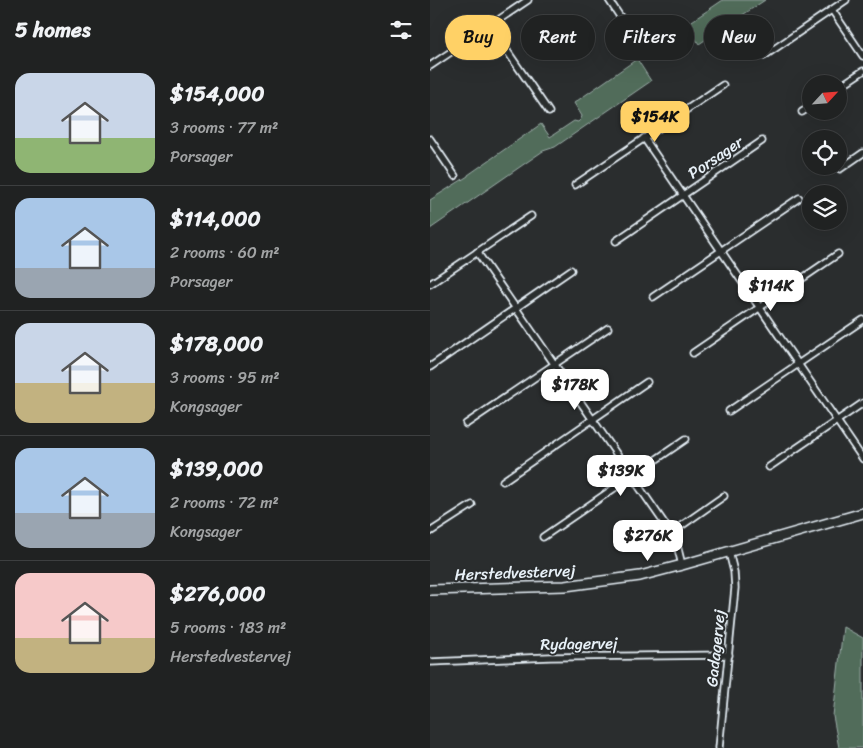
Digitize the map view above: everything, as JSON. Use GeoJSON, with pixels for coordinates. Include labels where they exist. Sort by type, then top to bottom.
{"type":"FeatureCollection","features":[{"type":"Feature","properties":{"kind":"street"},"geometry":{"type":"LineString","coordinates":[[506,15],[528,0]]}},
{"type":"Feature","properties":{"kind":"street"},"geometry":{"type":"LineString","coordinates":[[609,0],[619,15]]}},
{"type":"Feature","properties":{"kind":"street"},"geometry":{"type":"LineString","coordinates":[[774,49],[846,0]]}},
{"type":"Feature","properties":{"kind":"street"},"geometry":{"type":"LineString","coordinates":[[832,10],[863,56]]}},
{"type":"Feature","properties":{"kind":"street"},"geometry":{"type":"LineString","coordinates":[[430,66],[445,56]]}},
{"type":"Feature","properties":{"kind":"street"},"geometry":{"type":"LineString","coordinates":[[511,57],[549,112]]}},
{"type":"Feature","properties":{"kind":"street"},"geometry":{"type":"LineString","coordinates":[[848,82],[863,71]]}},
{"type":"Feature","properties":{"kind":"street"},"geometry":{"type":"LineString","coordinates":[[575,185],[723,85]]}},
{"type":"Feature","properties":{"kind":"street","name":"Porsager"},"geometry":{"type":"LineString","coordinates":[[644,138],[863,459]]}},
{"type":"Feature","properties":{"kind":"street"},"geometry":{"type":"LineString","coordinates":[[430,139],[455,176]]}},
{"type":"Feature","properties":{"kind":"street","name":"Porsager"},"geometry":{"type":"LineString","coordinates":[[616,241],[762,141]]}},
{"type":"Feature","properties":{"kind":"street"},"geometry":{"type":"LineString","coordinates":[[847,164],[863,153]]}},
{"type":"Feature","properties":{"kind":"street"},"geometry":{"type":"LineString","coordinates":[[653,297],[798,198]]}},
{"type":"Feature","properties":{"kind":"street"},"geometry":{"type":"LineString","coordinates":[[430,284],[531,216]]}},
{"type":"Feature","properties":{"kind":"street"},"geometry":{"type":"LineString","coordinates":[[477,252],[671,533],[676,541],[682,565]]}},
{"type":"Feature","properties":{"kind":"street"},"geometry":{"type":"LineString","coordinates":[[692,353],[838,254]]}},
{"type":"Feature","properties":{"kind":"street"},"geometry":{"type":"LineString","coordinates":[[430,367],[570,270]]}},
{"type":"Feature","properties":{"kind":"street"},"geometry":{"type":"LineString","coordinates":[[730,411],[863,320]]}},
{"type":"Feature","properties":{"kind":"street"},"geometry":{"type":"LineString","coordinates":[[466,424],[608,328]]}},
{"type":"Feature","properties":{"kind":"street"},"geometry":{"type":"LineString","coordinates":[[503,481],[647,382]]}},
{"type":"Feature","properties":{"kind":"street"},"geometry":{"type":"LineString","coordinates":[[769,467],[863,403]]}},
{"type":"Feature","properties":{"kind":"street"},"geometry":{"type":"LineString","coordinates":[[543,537],[686,439]]}},
{"type":"Feature","properties":{"kind":"street"},"geometry":{"type":"LineString","coordinates":[[671,533],[724,496]]}},
{"type":"Feature","properties":{"kind":"street"},"geometry":{"type":"LineString","coordinates":[[430,532],[472,505]]}},
{"type":"Feature","properties":{"kind":"street","name":"Herstedvestervej"},"geometry":{"type":"LineString","coordinates":[[430,590],[564,586],[640,576],[863,514]]}},
{"type":"Feature","properties":{"kind":"street","name":"Gadagervej"},"geometry":{"type":"LineString","coordinates":[[719,748],[734,588],[734,572],[729,552]]}},
{"type":"Feature","properties":{"kind":"street","name":"Rydagervej"},"geometry":{"type":"LineString","coordinates":[[430,662],[550,657],[728,654]]}},
{"type":"Feature","properties":{"kind":"green space"},"geometry":{"type":"Polygon","coordinates":[[[723,0],[765,0],[742,15],[704,15],[704,41],[699,44],[694,37],[694,20],[723,0]]]}},
{"type":"Feature","properties":{"kind":"green space"},"geometry":{"type":"Polygon","coordinates":[[[636,60],[638,60],[651,81],[555,147],[543,151],[430,229],[430,200],[468,176],[541,124],[550,137],[574,121],[578,122],[582,116],[574,103],[636,60]]]}},
{"type":"Feature","properties":{"kind":"green space"},"geometry":{"type":"Polygon","coordinates":[[[843,627],[863,638],[863,748],[839,748],[833,716],[843,627]]]}}]}
